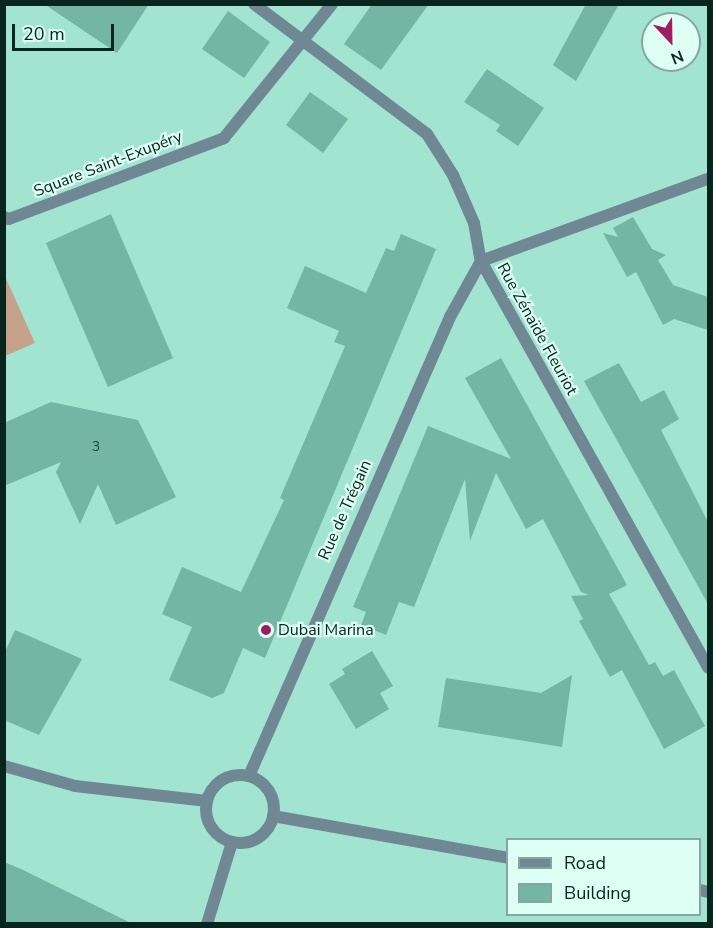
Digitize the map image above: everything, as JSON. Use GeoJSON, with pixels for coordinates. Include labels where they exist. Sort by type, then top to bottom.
{"type":"FeatureCollection","features":[{"type":"Feature","properties":{"kind":"street","name":"Rue Zénaïde Fleuriot"},"geometry":{"type":"LineString","coordinates":[[254,4],[305,40],[427,134],[453,175],[474,223],[481,261],[708,669]]}},
{"type":"Feature","properties":{"kind":"street"},"geometry":{"type":"LineString","coordinates":[[305,40],[332,4]]}},
{"type":"Feature","properties":{"kind":"street","name":"Square Saint-Exupéry"},"geometry":{"type":"LineString","coordinates":[[4,217],[9,219],[224,138],[305,40]]}},
{"type":"Feature","properties":{"kind":"street"},"geometry":{"type":"LineString","coordinates":[[481,261],[708,179]]}},
{"type":"Feature","properties":{"kind":"street","name":"Rue de Trégain"},"geometry":{"type":"LineString","coordinates":[[249,776],[440,338],[481,261]]}},
{"type":"Feature","properties":{"kind":"street"},"geometry":{"type":"LineString","coordinates":[[4,766],[75,786],[207,801]]}},
{"type":"Feature","properties":{"kind":"street"},"geometry":{"type":"LineString","coordinates":[[249,776],[270,794],[273,816],[253,840],[232,842],[208,822],[207,801],[222,780],[249,776]]}},
{"type":"Feature","properties":{"kind":"street"},"geometry":{"type":"LineString","coordinates":[[273,816],[506,858]]}},
{"type":"Feature","properties":{"kind":"street"},"geometry":{"type":"LineString","coordinates":[[207,924],[232,842]]}},
{"type":"Feature","properties":{"kind":"shaded area"},"geometry":{"type":"Polygon","coordinates":[[[4,274],[35,343],[5,356],[4,356],[4,274]]]}},
{"type":"Feature","properties":{"kind":"building"},"geometry":{"type":"Polygon","coordinates":[[[44,4],[149,4],[117,53],[44,4]]]}},
{"type":"Feature","properties":{"kind":"building"},"geometry":{"type":"Polygon","coordinates":[[[372,4],[429,4],[381,70],[344,44],[372,4]]]}},
{"type":"Feature","properties":{"kind":"building"},"geometry":{"type":"Polygon","coordinates":[[[586,4],[619,4],[576,81],[553,65],[586,4]]]}},
{"type":"Feature","properties":{"kind":"building"},"geometry":{"type":"Polygon","coordinates":[[[228,11],[270,42],[244,78],[202,49],[228,11]]]}},
{"type":"Feature","properties":{"kind":"building"},"geometry":{"type":"Polygon","coordinates":[[[487,69],[544,108],[518,146],[496,131],[500,125],[464,102],[487,69]]]}},
{"type":"Feature","properties":{"kind":"building"},"geometry":{"type":"Polygon","coordinates":[[[310,92],[348,119],[323,153],[286,125],[310,92]]]}},
{"type":"Feature","properties":{"kind":"building"},"geometry":{"type":"Polygon","coordinates":[[[111,214],[173,358],[108,387],[46,243],[111,214]]]}},
{"type":"Feature","properties":{"kind":"building"},"geometry":{"type":"Polygon","coordinates":[[[633,217],[652,249],[666,255],[658,260],[673,285],[708,297],[708,330],[674,319],[663,325],[636,272],[627,277],[603,233],[618,237],[613,228],[633,217]]]}},
{"type":"Feature","properties":{"kind":"building"},"geometry":{"type":"Polygon","coordinates":[[[401,234],[436,249],[265,658],[243,648],[224,693],[212,698],[169,680],[192,627],[162,614],[182,567],[241,592],[284,500],[280,498],[345,346],[334,342],[339,331],[287,308],[305,266],[366,293],[386,248],[394,251],[401,234]]]}},
{"type":"Feature","properties":{"kind":"building"},"geometry":{"type":"Polygon","coordinates":[[[501,358],[627,585],[609,594],[649,665],[655,662],[663,676],[674,670],[705,726],[664,749],[622,670],[610,677],[579,621],[583,619],[571,596],[589,595],[581,592],[543,519],[526,529],[496,473],[470,541],[465,479],[414,607],[399,602],[386,635],[361,625],[366,612],[353,607],[428,426],[511,459],[465,378],[501,358]]]}},
{"type":"Feature","properties":{"kind":"building"},"geometry":{"type":"Polygon","coordinates":[[[619,363],[641,402],[664,390],[679,419],[661,430],[708,522],[708,604],[584,381],[619,363]]]}},
{"type":"Feature","properties":{"kind":"building"},"geometry":{"type":"Polygon","coordinates":[[[51,402],[138,420],[176,497],[116,525],[98,484],[80,524],[56,472],[61,462],[4,486],[4,423],[51,402]]]}},
{"type":"Feature","properties":{"kind":"building"},"geometry":{"type":"Polygon","coordinates":[[[15,630],[82,659],[39,735],[4,720],[4,654],[15,630]]]}},
{"type":"Feature","properties":{"kind":"building"},"geometry":{"type":"Polygon","coordinates":[[[372,651],[393,686],[380,693],[389,709],[356,729],[329,684],[345,674],[342,669],[372,651]]]}},
{"type":"Feature","properties":{"kind":"building"},"geometry":{"type":"Polygon","coordinates":[[[572,675],[562,747],[438,727],[446,678],[541,693],[572,675]]]}},
{"type":"Feature","properties":{"kind":"building"},"geometry":{"type":"Polygon","coordinates":[[[4,862],[21,869],[133,924],[4,924],[4,862]]]}},
{"type":"Feature","properties":{"kind":"place","name":"Dubai Marina"},"geometry":{"type":"Point","coordinates":[266,630]}}]}
